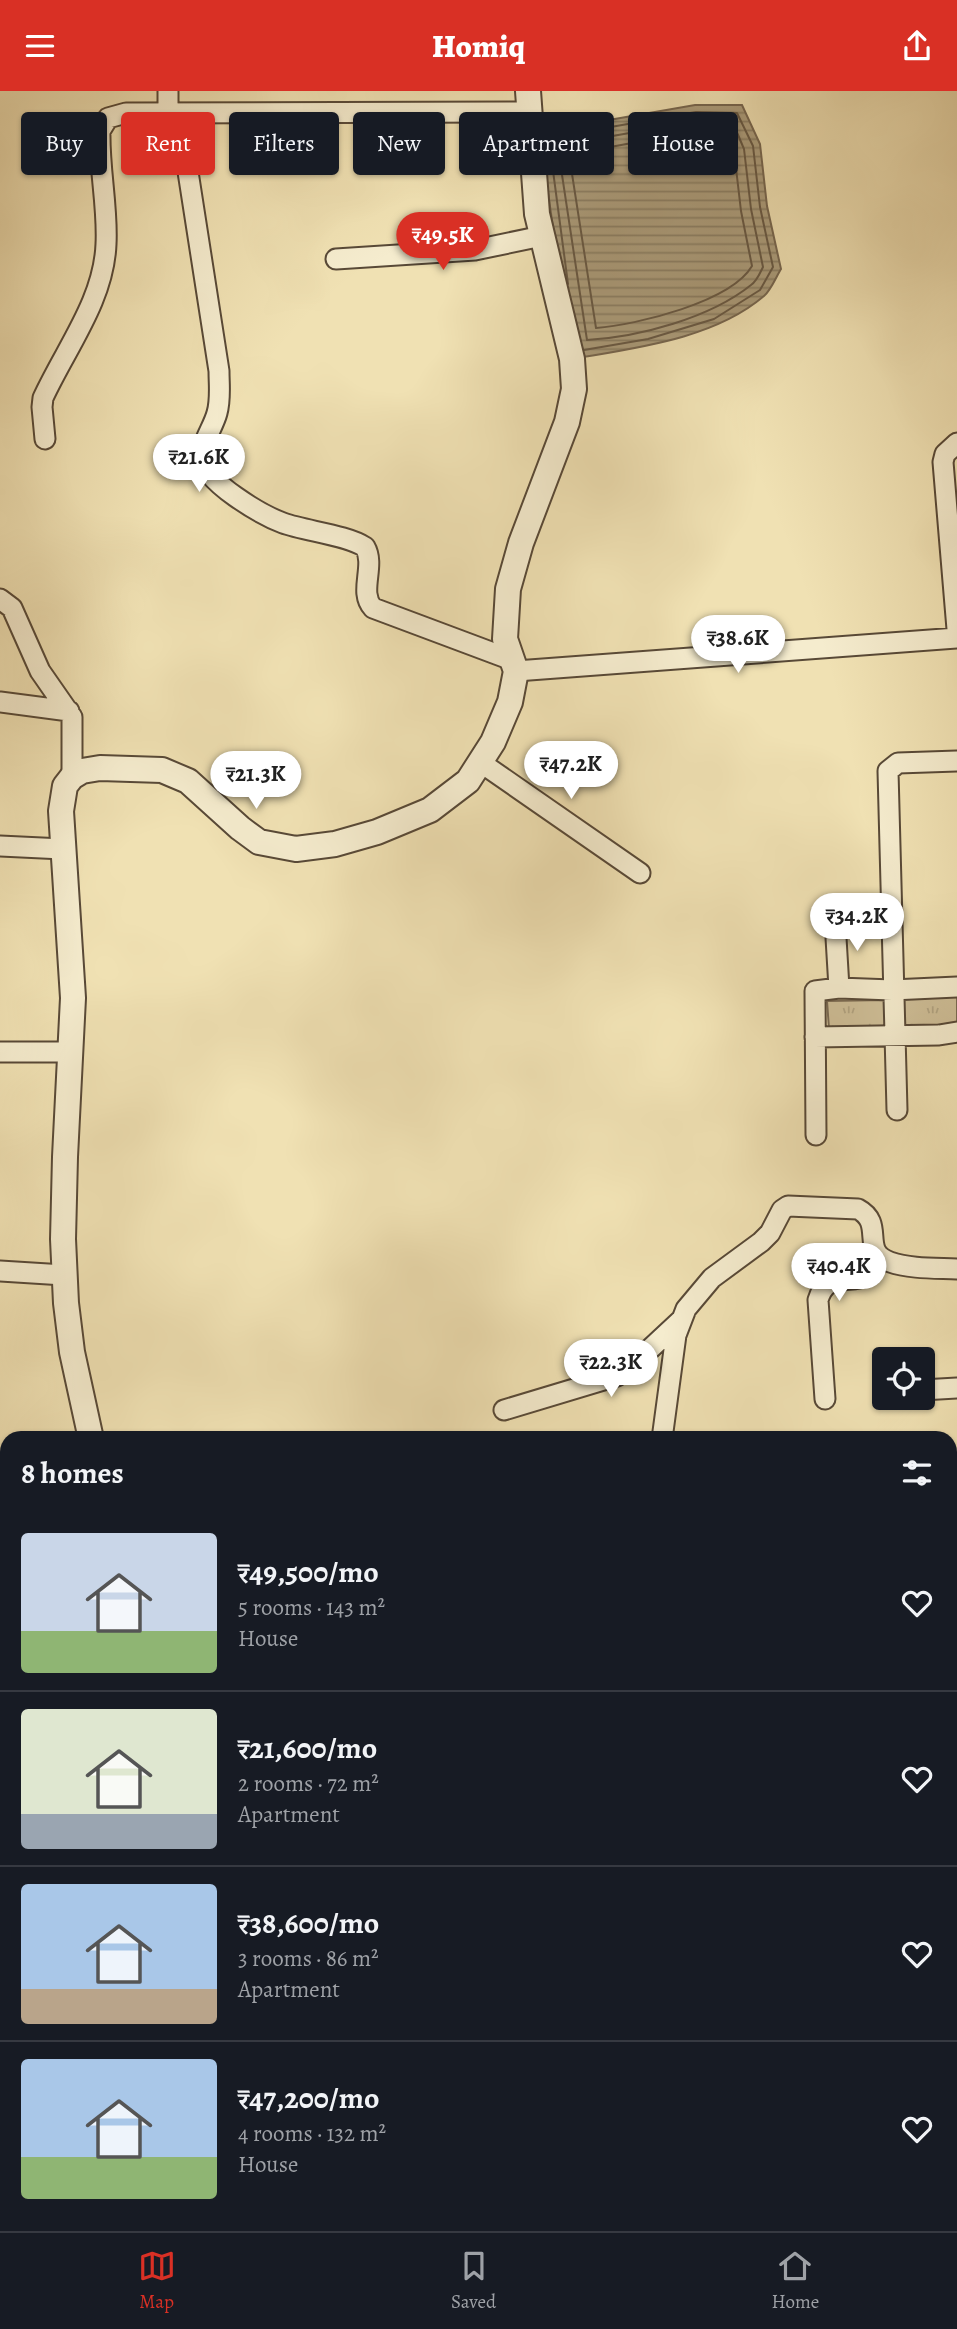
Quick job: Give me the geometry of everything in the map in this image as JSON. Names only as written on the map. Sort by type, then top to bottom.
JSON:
[{"type":"street","points":[[168,91],[173,112]]},
{"type":"street","points":[[72,777],[100,768],[162,770],[188,781],[240,828],[260,842],[296,849],[335,844],[377,832],[430,810],[468,781],[493,741],[510,702],[514,666],[505,639],[508,589],[521,543],[567,422],[574,389],[572,359],[537,214],[528,101],[356,111],[215,113]]},
{"type":"street","points":[[45,439],[42,407],[44,398],[86,314],[103,268],[106,245],[101,126],[108,118],[121,114]]},
{"type":"street","points":[[185,175],[219,371],[217,413],[202,451],[205,470],[222,486],[282,523],[365,547],[369,559],[367,595],[373,608],[514,666],[957,638]]},
{"type":"street","points":[[336,259],[475,250],[542,236]]},
{"type":"street","points":[[957,443],[945,454],[943,476],[957,629]]},
{"type":"street","points":[[0,599],[12,608],[40,671],[69,711],[73,723],[72,777],[63,794],[63,849],[73,998],[65,1157],[64,1275],[72,1352],[88,1431]]},
{"type":"street","points":[[0,702],[69,711]]},
{"type":"street","points":[[897,1110],[888,771],[898,763],[957,761]]},
{"type":"street","points":[[480,762],[640,873]]},
{"type":"street","points":[[0,846],[63,849]]},
{"type":"street","points":[[835,921],[839,988]]},
{"type":"street","points":[[816,1135],[815,991],[839,988],[892,990],[957,987]]},
{"type":"street","points":[[815,1037],[939,1035],[957,1032]]},
{"type":"street","points":[[0,1052],[70,1052]]},
{"type":"street","points":[[504,1411],[617,1376],[636,1362],[680,1320],[691,1301],[712,1278],[761,1242],[770,1233],[782,1210],[788,1206],[858,1209],[872,1220],[873,1267],[870,1274],[863,1278],[831,1282],[822,1288],[818,1300],[825,1399]]},
{"type":"street","points":[[873,1246],[877,1254],[890,1263],[957,1269]]},
{"type":"street","points":[[0,1271],[64,1275]]},
{"type":"street","points":[[663,1431],[680,1320]]},
{"type":"street","points":[[935,1389],[957,1388]]},
{"type":"green space","points":[[957,993],[957,1024],[902,1029],[903,995]]},
{"type":"green space","points":[[885,1000],[885,1026],[829,1029],[827,1001]]},
{"type":"water","points":[[695,105],[742,105],[760,144],[767,206],[781,269],[764,296],[744,311],[722,322],[698,332],[647,346],[572,359],[545,175],[614,175],[614,119],[628,117],[628,175],[738,175],[738,112],[655,112]]}]
